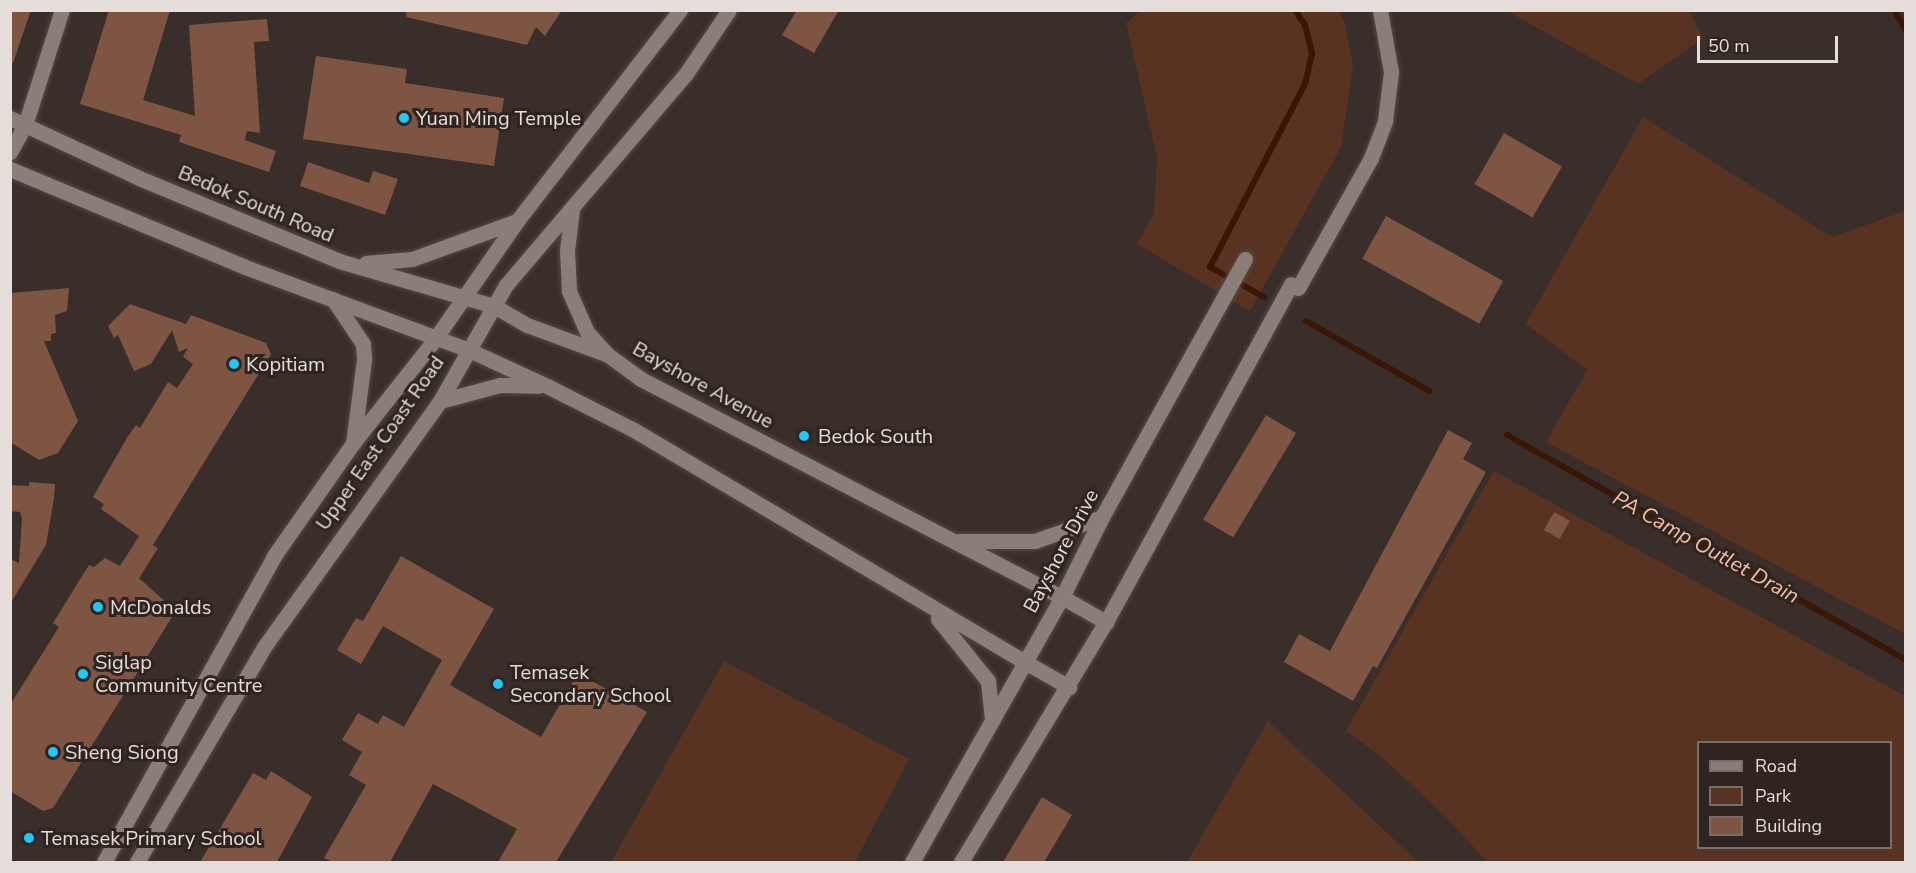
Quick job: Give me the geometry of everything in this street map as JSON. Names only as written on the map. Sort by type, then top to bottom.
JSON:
[{"type":"main road","points":[[10,152],[18,121],[62,10]]},
{"type":"main road","name":"Upper East Coast Road","points":[[104,862],[274,556],[353,443],[435,339],[517,221],[680,10]]},
{"type":"main road","name":"Upper East Coast Road","points":[[137,862],[264,646],[440,401],[494,306],[536,247],[572,210],[685,75],[729,10]]},
{"type":"main road","points":[[962,862],[1069,687],[1295,286],[1371,158],[1385,121],[1391,72],[1380,10]]},
{"type":"main road","name":"Bedok South Road","points":[[18,121],[139,178],[339,261],[494,306]]},
{"type":"main road","points":[[10,170],[245,267],[469,350],[549,387],[634,430],[1069,687]]},
{"type":"main road","points":[[572,210],[567,250],[569,291],[588,332],[608,356]]},
{"type":"main road","points":[[339,261],[395,263],[517,221]]},
{"type":"main road","name":"Bayshore Drive","points":[[912,862],[1062,597],[1102,517],[1245,259]]},
{"type":"main road","points":[[333,299],[363,344],[364,360],[353,443]]},
{"type":"main road","name":"Bayshore Avenue","points":[[494,306],[527,325],[608,356],[641,379],[953,540],[1106,622]]},
{"type":"main road","points":[[440,401],[500,385],[549,387]]},
{"type":"main road","name":"Bayshore Avenue","points":[[953,540],[1035,541],[1102,517]]},
{"type":"main road","points":[[911,594],[951,630],[988,681],[992,720]]},
{"type":"green space","points":[[1142,10],[1339,11],[1344,21],[1353,66],[1341,147],[1250,311],[1137,244],[1154,214],[1157,157],[1126,23]]},
{"type":"green space","points":[[1507,11],[1689,11],[1703,38],[1638,84]]},
{"type":"green space","points":[[1643,117],[1832,237],[1905,211],[1905,634],[1546,442],[1587,370],[1526,324]]},
{"type":"green space","points":[[1494,471],[1905,696],[1905,862],[1487,862],[1450,821],[1382,757],[1346,731]]},
{"type":"green space","points":[[724,661],[909,759],[855,862],[611,862]]},
{"type":"green space","points":[[1268,721],[1418,862],[1187,862]]},
{"type":"building","points":[[10,10],[31,10],[13,63],[10,62]]},
{"type":"building","points":[[109,10],[170,10],[143,100],[195,116],[189,25],[267,19],[269,41],[254,42],[260,133],[247,131],[245,140],[276,151],[269,172],[179,142],[181,135],[80,104]]},
{"type":"building","points":[[407,10],[562,10],[545,36],[536,27],[527,45],[406,17]]},
{"type":"building","points":[[797,10],[839,10],[814,53],[782,35]]},
{"type":"building","name":"Yuan Ming Temple","points":[[316,56],[407,69],[405,83],[504,98],[494,166],[303,139]]},
{"type":"building","points":[[1504,133],[1562,166],[1533,218],[1474,184]]},
{"type":"building","points":[[308,162],[369,183],[373,171],[398,179],[385,215],[300,186]]},
{"type":"building","points":[[1386,216],[1503,281],[1479,324],[1362,259]]},
{"type":"building","points":[[69,288],[67,311],[55,315],[56,333],[51,334],[51,341],[44,341],[78,421],[58,453],[39,460],[10,442],[10,293]]},
{"type":"building","points":[[130,304],[186,324],[191,315],[266,343],[271,354],[153,545],[158,548],[139,578],[170,606],[172,617],[53,808],[43,811],[10,791],[10,705],[59,627],[53,623],[89,565],[94,567],[105,558],[120,566],[139,536],[101,509],[104,504],[93,497],[128,436],[136,425],[140,428],[168,382],[177,388],[193,364],[183,357],[188,348],[179,352],[172,330],[151,364],[134,371],[118,335],[114,338],[108,326]]},
{"type":"building","points":[[1266,415],[1296,433],[1233,538],[1203,520]]},
{"type":"building","points":[[1448,430],[1472,443],[1463,459],[1486,472],[1377,668],[1373,666],[1353,701],[1284,662],[1299,634],[1330,651]]},
{"type":"building","points":[[29,482],[55,484],[54,498],[46,545],[10,604],[10,559],[19,563],[22,518],[20,512],[10,511],[10,485],[29,486]]},
{"type":"building","points":[[1554,512],[1570,521],[1560,539],[1544,530]]},
{"type":"building","points":[[401,556],[494,609],[450,685],[541,737],[578,673],[647,712],[556,862],[498,862],[517,829],[433,784],[390,862],[333,862],[324,858],[366,785],[349,775],[362,752],[342,740],[358,713],[378,724],[383,715],[404,727],[442,660],[383,626],[361,664],[337,650],[356,618],[363,621]]},
{"type":"building","points":[[271,771],[312,797],[277,862],[200,862],[253,773],[266,780]]},
{"type":"building","points":[[1042,797],[1072,815],[1044,862],[1003,862]]},
{"type":"waterway","points":[[1264,297],[1210,267],[1305,84],[1312,53],[1305,25],[1295,10]]},
{"type":"waterway","name":"PA Camp Outlet Drain","points":[[1894,10],[1906,31]]},
{"type":"waterway","points":[[1306,321],[1429,391]]},
{"type":"waterway","name":"PA Camp Outlet Drain","points":[[1507,435],[1906,660]]},
{"type":"place","name":"Yuan Ming Temple","points":[[404,118]]},
{"type":"place","name":"Kopitiam","points":[[234,364]]},
{"type":"place","name":"Bedok South","points":[[804,436]]},
{"type":"place","name":"McDonalds","points":[[98,607]]},
{"type":"place","name":"Siglap Community Centre","points":[[83,674]]},
{"type":"place","name":"Temasek Secondary School","points":[[498,684]]},
{"type":"place","name":"Sheng Siong","points":[[53,752]]},
{"type":"place","name":"Temasek Primary School","points":[[29,838]]}]
